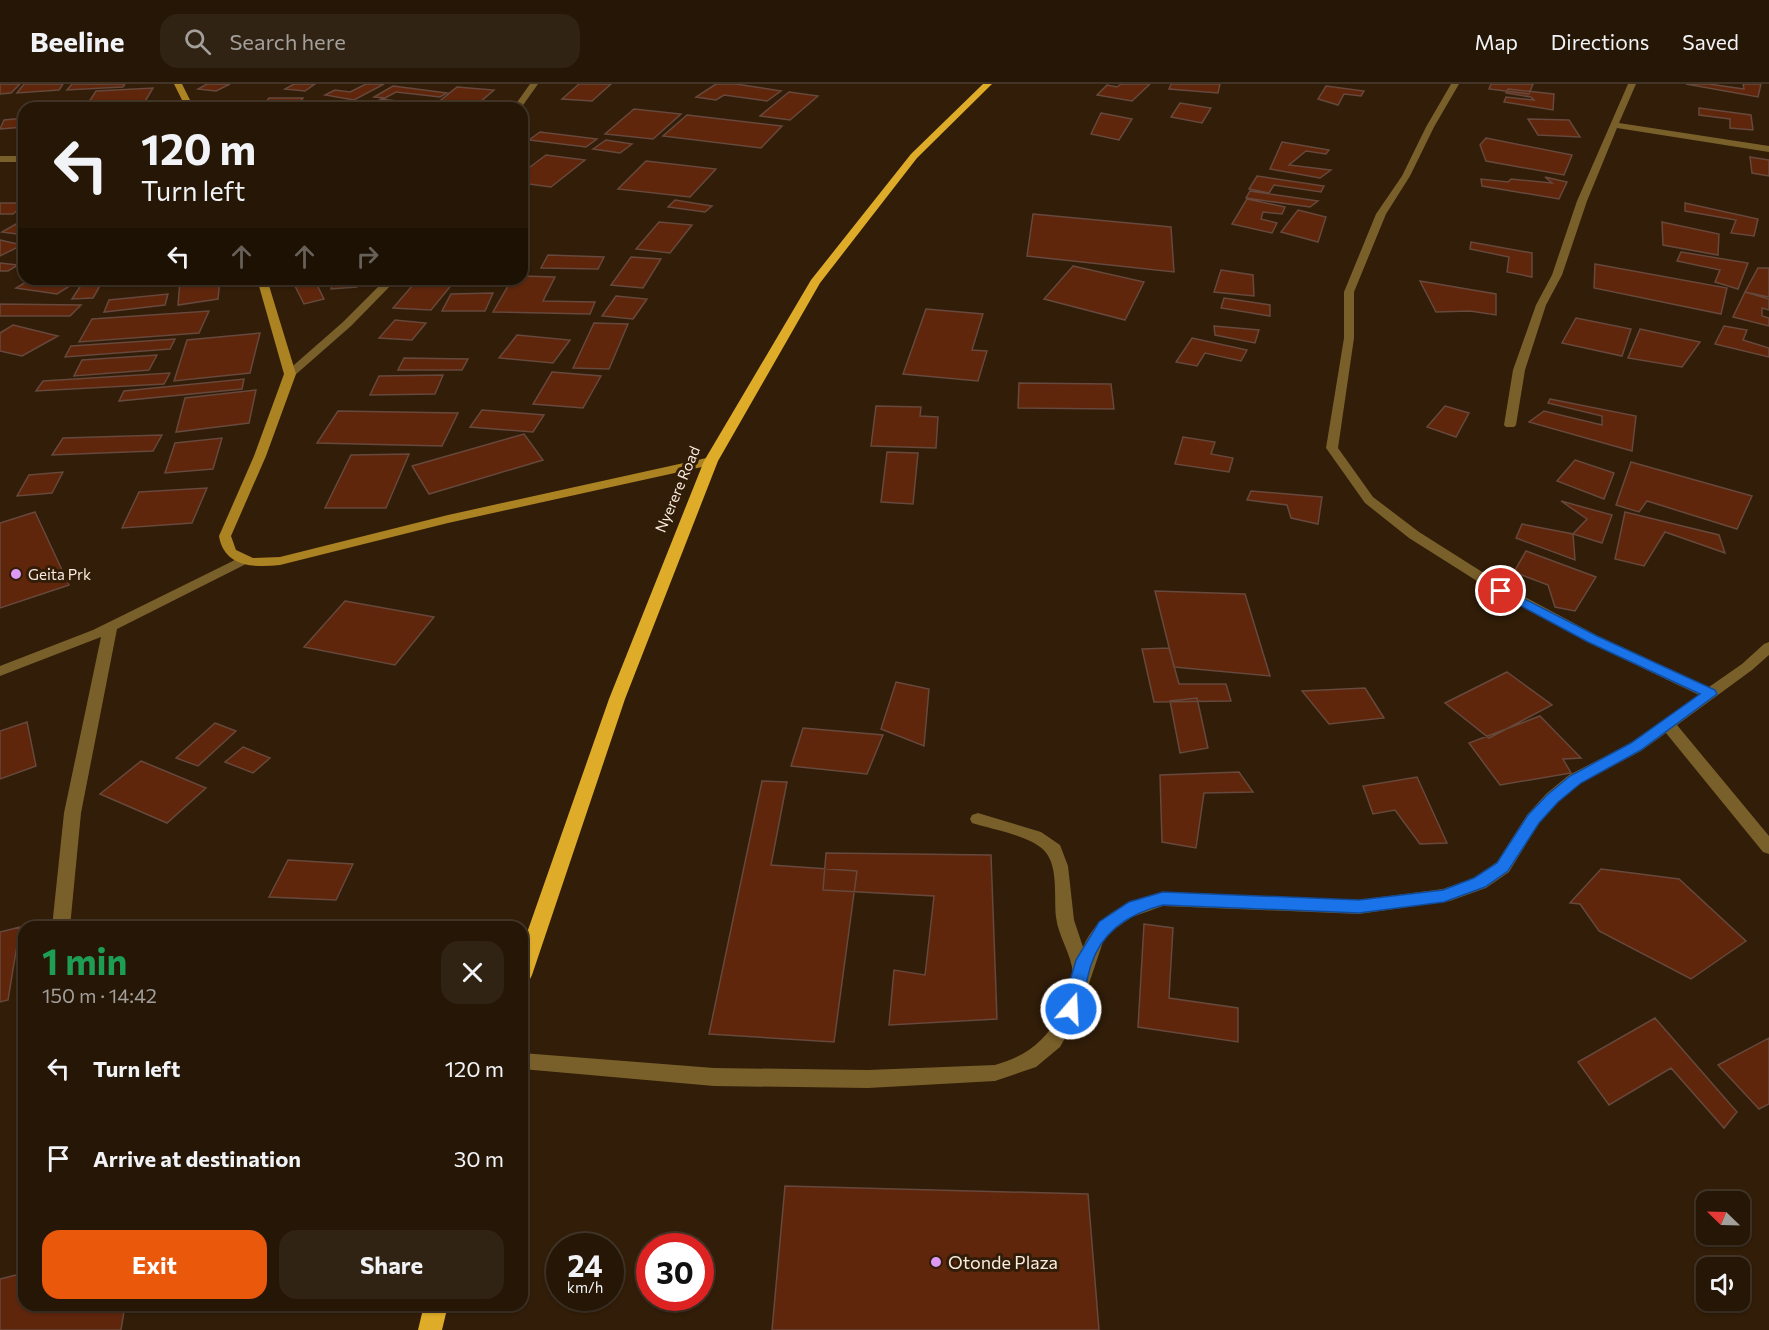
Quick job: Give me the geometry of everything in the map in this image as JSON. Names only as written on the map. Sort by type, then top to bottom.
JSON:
[{"type":"highway","name":"Nyerere Road","points":[[528,958],[617,699],[711,460],[815,282],[914,156],[988,84]]},
{"type":"highway","points":[[430,1330],[434,1311]]},
{"type":"main road","points":[[178,84],[187,102]]},
{"type":"main road","points":[[264,285],[290,374],[260,456],[225,536],[226,545],[231,554],[243,560],[257,564],[280,561],[448,519],[711,460]]},
{"type":"street","points":[[521,102],[534,84]]},
{"type":"street","points":[[1455,84],[1430,127],[1406,176],[1381,214],[1349,292],[1348,338],[1332,448],[1369,500],[1414,535],[1511,596],[1593,639],[1710,694]]},
{"type":"street","points":[[1510,425],[1519,370],[1541,305],[1557,275],[1572,226],[1632,84]]},
{"type":"street","points":[[1614,125],[1769,149]]},
{"type":"street","points":[[0,159],[18,159]]},
{"type":"street","points":[[290,374],[347,324],[386,285]]},
{"type":"street","points":[[0,671],[110,627],[243,560]]},
{"type":"street","points":[[61,921],[63,881],[76,789],[110,627]]},
{"type":"street","points":[[528,1062],[714,1077],[868,1079],[995,1073],[1014,1070],[1029,1064],[1048,1050],[1064,1027],[1082,974],[1084,960],[1104,927],[1135,906],[1163,898],[1359,907],[1444,896],[1480,883],[1503,867],[1533,819],[1552,798],[1575,779],[1636,747],[1747,667],[1769,646]]},
{"type":"street","points":[[1667,724],[1769,848]]},
{"type":"street","points":[[978,819],[1035,837],[1054,849],[1060,866],[1065,920],[1082,974]]},
{"type":"building","points":[[0,84],[20,84],[11,93],[0,94]]},
{"type":"building","points":[[24,84],[63,84],[59,90],[17,93]]},
{"type":"building","points":[[72,84],[125,84],[123,87],[67,90]]},
{"type":"building","points":[[207,84],[230,84],[216,91],[198,89]]},
{"type":"building","points":[[294,84],[315,84],[305,91],[285,89]]},
{"type":"building","points":[[366,84],[384,84],[354,100],[325,95],[335,90],[350,92]]},
{"type":"building","points":[[579,84],[611,84],[592,101],[562,99]]},
{"type":"building","points":[[716,84],[736,84],[781,91],[767,101],[724,95],[716,100],[696,97]]},
{"type":"building","points":[[1121,84],[1150,84],[1132,101],[1097,95],[1107,85],[1117,87]]},
{"type":"building","points":[[1171,84],[1220,84],[1218,93],[1169,89]]},
{"type":"building","points":[[1491,84],[1533,84],[1529,94],[1489,89]]},
{"type":"building","points":[[1686,84],[1709,84],[1744,89],[1743,84],[1761,84],[1758,97]]},
{"type":"building","points":[[393,86],[447,93],[440,97],[396,92],[385,98],[374,97]]},
{"type":"building","points":[[1326,86],[1364,91],[1361,96],[1344,94],[1338,105],[1318,99]]},
{"type":"building","points":[[457,87],[494,90],[480,102],[438,102]]},
{"type":"building","points":[[153,88],[145,102],[89,102],[96,91]]},
{"type":"building","points":[[1508,89],[1554,94],[1553,110],[1504,102],[1506,97],[1534,100],[1531,97],[1506,93]]},
{"type":"building","points":[[789,92],[818,96],[790,120],[760,116]]},
{"type":"building","points":[[269,98],[303,98],[300,102],[266,102]]},
{"type":"building","points":[[381,99],[405,102],[376,102]]},
{"type":"building","points":[[1180,103],[1211,108],[1202,123],[1171,117]]},
{"type":"building","points":[[1699,108],[1751,115],[1753,130],[1730,128],[1730,119],[1699,115]]},
{"type":"building","points":[[634,109],[681,114],[653,139],[605,134]]},
{"type":"building","points":[[1101,113],[1132,119],[1119,140],[1091,134]]},
{"type":"building","points":[[687,115],[782,126],[761,148],[663,136]]},
{"type":"building","points":[[18,119],[18,128],[0,129],[4,120]]},
{"type":"building","points":[[1528,119],[1569,120],[1580,137],[1538,135]]},
{"type":"building","points":[[540,132],[597,139],[586,147],[529,140]]},
{"type":"building","points":[[1486,138],[1572,155],[1564,175],[1486,161],[1480,145]]},
{"type":"building","points":[[606,140],[632,144],[620,153],[593,149]]},
{"type":"building","points":[[1282,142],[1329,150],[1326,154],[1306,151],[1289,165],[1331,170],[1320,178],[1270,169]]},
{"type":"building","points":[[546,155],[585,160],[551,187],[528,184],[528,168]]},
{"type":"building","points":[[1750,157],[1769,160],[1769,176],[1752,173]]},
{"type":"building","points":[[646,161],[716,169],[690,197],[618,189]]},
{"type":"building","points":[[1257,176],[1324,186],[1321,192],[1274,185],[1269,193],[1249,189]]},
{"type":"building","points":[[1545,177],[1567,182],[1559,199],[1482,186],[1481,179],[1552,183]]},
{"type":"building","points":[[1250,191],[1318,201],[1310,207],[1246,198]]},
{"type":"building","points":[[1247,199],[1285,207],[1282,214],[1263,212],[1261,219],[1277,223],[1272,233],[1232,224]]},
{"type":"building","points":[[675,200],[712,206],[705,212],[668,207]]},
{"type":"building","points":[[0,203],[18,203],[18,209],[13,214],[0,214]]},
{"type":"building","points":[[1685,203],[1758,219],[1754,236],[1731,233],[1736,220],[1685,211]]},
{"type":"building","points":[[1298,210],[1326,217],[1318,242],[1281,232]]},
{"type":"building","points":[[1033,214],[1171,227],[1174,272],[1027,256]]},
{"type":"building","points":[[659,222],[692,225],[670,253],[636,249]]},
{"type":"building","points":[[1662,222],[1719,234],[1718,255],[1663,245]]},
{"type":"building","points":[[18,223],[18,234],[2,232]]},
{"type":"building","points":[[0,240],[18,244],[18,247],[0,256]]},
{"type":"building","points":[[1471,242],[1532,253],[1532,277],[1507,272],[1509,257],[1470,249]]},
{"type":"building","points":[[1681,252],[1748,263],[1738,289],[1715,282],[1720,270],[1677,261]]},
{"type":"building","points":[[548,255],[604,257],[598,269],[541,268]]},
{"type":"building","points":[[631,257],[661,259],[643,288],[611,285]]},
{"type":"building","points":[[0,263],[18,265],[8,271],[0,271]]},
{"type":"building","points":[[1595,264],[1727,288],[1721,314],[1594,288]]},
{"type":"building","points":[[1073,266],[1144,282],[1125,320],[1044,299]]},
{"type":"building","points":[[1758,268],[1769,268],[1769,297],[1745,292]]},
{"type":"building","points":[[1221,270],[1253,275],[1254,296],[1214,292]]},
{"type":"building","points":[[528,276],[555,277],[543,301],[595,302],[590,314],[493,312],[509,285],[528,285]]},
{"type":"building","points":[[1420,281],[1496,294],[1496,315],[1470,311],[1436,312]]},
{"type":"building","points":[[21,285],[72,285],[57,294],[16,288]]},
{"type":"building","points":[[81,285],[101,285],[93,298],[72,299]]},
{"type":"building","points":[[180,285],[219,285],[218,299],[178,305]]},
{"type":"building","points":[[294,285],[317,285],[324,299],[304,304]]},
{"type":"building","points":[[332,285],[358,285],[357,287],[331,289]]},
{"type":"building","points":[[413,285],[452,285],[431,310],[393,308]]},
{"type":"building","points":[[1745,292],[1769,299],[1769,310],[1762,308],[1762,316],[1769,318],[1769,326],[1733,317]]},
{"type":"building","points":[[493,293],[485,311],[442,311],[451,294]]},
{"type":"building","points":[[168,294],[165,305],[104,312],[109,300]]},
{"type":"building","points":[[616,296],[647,299],[633,319],[602,316]]},
{"type":"building","points":[[1224,298],[1270,305],[1270,316],[1221,308]]},
{"type":"building","points":[[0,304],[81,305],[70,316],[0,316]]},
{"type":"building","points":[[926,309],[983,314],[972,350],[987,351],[978,381],[903,374]]},
{"type":"building","points":[[209,311],[199,333],[79,342],[92,319]]},
{"type":"building","points":[[1576,318],[1631,329],[1622,356],[1562,343]]},
{"type":"building","points":[[395,320],[426,323],[412,340],[379,338]]},
{"type":"building","points":[[594,323],[628,324],[609,369],[573,368]]},
{"type":"building","points":[[13,325],[58,336],[22,356],[0,351],[0,333]]},
{"type":"building","points":[[1214,326],[1259,330],[1255,343],[1215,335]]},
{"type":"building","points":[[1724,326],[1747,330],[1743,340],[1769,348],[1769,357],[1715,344]]},
{"type":"building","points":[[1640,329],[1700,342],[1682,367],[1628,358]]},
{"type":"building","points":[[260,333],[250,373],[174,381],[187,340]]},
{"type":"building","points":[[517,335],[570,340],[553,363],[499,358]]},
{"type":"building","points":[[1192,338],[1247,350],[1241,361],[1205,353],[1197,366],[1176,362]]},
{"type":"building","points":[[175,339],[170,349],[65,357],[71,346]]},
{"type":"building","points":[[157,355],[149,370],[74,376],[82,360]]},
{"type":"building","points":[[404,358],[468,359],[462,370],[398,370]]},
{"type":"building","points":[[552,372],[601,376],[583,408],[533,404]]},
{"type":"building","points":[[170,373],[164,384],[36,391],[43,381]]},
{"type":"building","points":[[443,375],[435,394],[370,395],[379,376]]},
{"type":"building","points":[[244,379],[242,389],[119,401],[124,391]]},
{"type":"building","points":[[1019,383],[1111,384],[1114,409],[1018,408]]},
{"type":"building","points":[[256,390],[249,423],[176,432],[185,398]]},
{"type":"building","points":[[1550,399],[1636,416],[1632,451],[1529,422],[1544,411],[1602,425],[1602,416],[1548,403]]},
{"type":"building","points":[[876,406],[921,407],[920,416],[938,417],[936,448],[871,446]]},
{"type":"building","points":[[1445,406],[1469,413],[1456,437],[1427,427]]},
{"type":"building","points":[[482,410],[544,415],[533,432],[470,427]]},
{"type":"building","points":[[338,411],[458,413],[442,446],[317,443]]},
{"type":"building","points":[[524,434],[543,460],[429,494],[412,466]]},
{"type":"building","points":[[162,435],[153,451],[52,455],[63,438]]},
{"type":"building","points":[[1183,437],[1215,442],[1211,454],[1233,458],[1229,472],[1175,464]]},
{"type":"building","points":[[222,438],[213,469],[165,473],[175,443]]},
{"type":"building","points":[[887,452],[918,453],[913,504],[881,502]]},
{"type":"building","points":[[409,454],[386,508],[325,508],[351,455]]},
{"type":"building","points":[[1575,460],[1614,473],[1604,499],[1557,481]]},
{"type":"building","points":[[1631,462],[1752,496],[1737,529],[1647,501],[1639,512],[1616,505]]},
{"type":"building","points":[[63,472],[52,493],[17,496],[29,475]]},
{"type":"building","points":[[207,488],[192,523],[122,528],[139,492]]},
{"type":"building","points":[[1251,491],[1322,497],[1318,524],[1291,518],[1287,505],[1247,500]]},
{"type":"building","points":[[1561,501],[1612,515],[1602,543],[1573,534],[1587,519]]},
{"type":"building","points":[[35,512],[69,585],[0,608],[0,523]]},
{"type":"building","points":[[1625,512],[1719,535],[1725,553],[1665,532],[1644,566],[1615,559]]},
{"type":"building","points":[[1522,524],[1573,534],[1575,560],[1516,538]]},
{"type":"building","points":[[1526,551],[1596,577],[1575,611],[1555,607],[1548,585],[1514,572]]},
{"type":"building","points":[[1155,591],[1245,594],[1270,676],[1174,667]]},
{"type":"building","points":[[345,601],[434,617],[395,665],[304,647]]},
{"type":"building","points":[[1169,648],[1179,684],[1226,684],[1231,701],[1154,702],[1142,649]]},
{"type":"building","points":[[1507,672],[1552,705],[1489,738],[1445,703]]},
{"type":"building","points":[[896,682],[929,689],[924,746],[881,729]]},
{"type":"building","points":[[1365,688],[1384,718],[1329,724],[1302,691]]},
{"type":"building","points":[[1197,698],[1208,748],[1180,753],[1170,701]]},
{"type":"building","points":[[1540,716],[1581,758],[1563,759],[1571,773],[1500,785],[1469,743]]},
{"type":"building","points":[[27,722],[36,766],[0,779],[0,731]]},
{"type":"building","points":[[215,723],[236,731],[198,766],[176,758]]},
{"type":"building","points":[[803,728],[883,735],[867,774],[791,766]]},
{"type":"building","points":[[243,747],[270,758],[253,773],[225,762]]},
{"type":"building","points":[[141,761],[206,788],[167,823],[100,794]]},
{"type":"building","points":[[1239,772],[1253,792],[1204,793],[1196,848],[1162,842],[1160,775]]},
{"type":"building","points":[[1417,777],[1447,843],[1420,844],[1395,810],[1373,814],[1363,786]]},
{"type":"building","points":[[762,781],[787,782],[771,865],[857,871],[834,1042],[709,1034]]},
{"type":"building","points":[[826,853],[991,855],[997,1019],[889,1025],[894,970],[925,975],[934,896],[823,890]]},
{"type":"building","points":[[288,860],[353,864],[336,900],[269,897]]},
{"type":"building","points":[[1601,869],[1679,879],[1746,941],[1691,979],[1599,931],[1580,904],[1570,903]]},
{"type":"building","points":[[1144,924],[1173,928],[1169,998],[1238,1008],[1238,1042],[1138,1027]]},
{"type":"building","points":[[18,928],[8,1000],[0,1002],[0,932]]},
{"type":"building","points":[[1655,1018],[1737,1112],[1724,1128],[1671,1068],[1609,1105],[1578,1062]]},
{"type":"building","points":[[1769,1038],[1769,1104],[1759,1109],[1718,1065]]},
{"type":"building","name":"Otonde Plaza","points":[[785,1186],[1088,1194],[1099,1330],[772,1330]]},
{"type":"building","points":[[18,1274],[18,1311],[124,1311],[121,1330],[0,1330],[0,1279]]},
{"type":"place","name":"Geita Prk","points":[[16,574]]},
{"type":"place","name":"Otonde Plaza","points":[[936,1262]]},
{"type":"route","points":[[1071,1009],[1084,960],[1104,927],[1135,906],[1163,898],[1359,907],[1444,896],[1480,883],[1503,867],[1533,819],[1552,798],[1575,779],[1636,747],[1710,694],[1593,639],[1501,591]]}]
